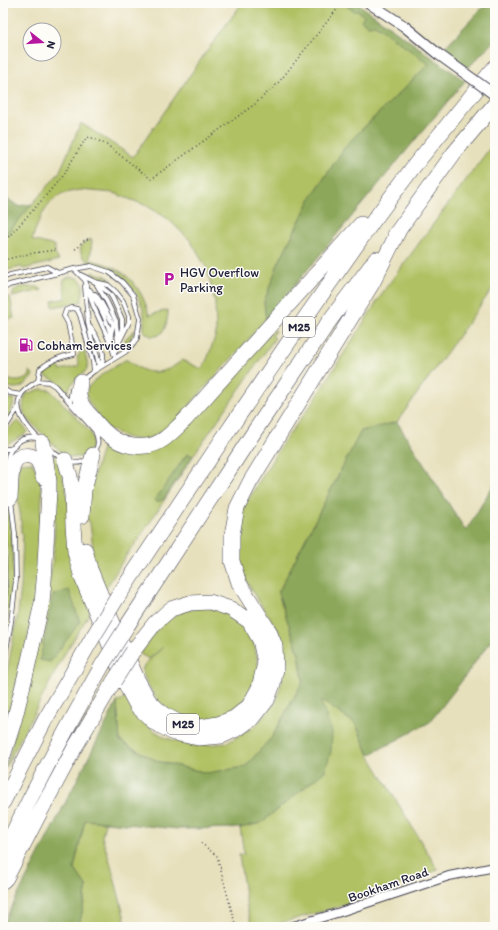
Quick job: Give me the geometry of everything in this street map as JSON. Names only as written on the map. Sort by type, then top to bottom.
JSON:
[{"type":"highway","name":"M25","points":[[80,382],[79,393],[82,406],[99,427],[109,436],[124,444],[135,446],[152,445],[162,440],[185,420],[414,166],[495,67]]},
{"type":"highway","name":"M25","points":[[3,854],[17,823],[63,735],[103,664],[254,432],[330,320],[400,228],[454,153],[495,104]]},
{"type":"highway","name":"M25","points":[[3,802],[45,720],[117,598],[303,321],[414,166]]},
{"type":"highway","name":"M25","points":[[65,460],[71,482],[75,552],[82,578],[128,689],[137,706],[155,723],[174,733],[198,738],[222,736],[240,728],[254,717],[267,700],[273,684],[276,669],[274,646],[269,631],[239,583],[232,561],[232,535],[237,508],[254,476],[373,282],[400,228]]},
{"type":"highway","points":[[3,756],[14,721],[42,603],[45,574],[49,481],[45,452],[40,441]]},
{"type":"highway","name":"M25","points":[[3,881],[6,878],[75,747],[114,681],[133,651],[154,623],[171,609],[190,603],[210,602],[231,609],[249,621],[260,640],[265,663],[259,688],[249,706],[234,718],[218,724],[200,727],[180,723],[163,714],[149,701],[137,680],[99,591],[90,569],[84,546],[82,523],[84,490],[93,455]]},
{"type":"highway","points":[[10,498],[12,470],[14,464],[17,459],[22,456],[32,457],[37,460],[40,467],[48,505]]},
{"type":"street","points":[[369,3],[404,26],[438,54],[495,95]]},
{"type":"street","name":"Bookham Road","points":[[290,927],[449,876],[495,866]]},
{"type":"lane","points":[[3,289],[10,285],[91,266],[109,272],[122,282],[132,295],[140,319],[137,338],[125,352],[111,362],[100,367],[75,385],[72,389],[70,402]]},
{"type":"lane","points":[[3,278],[10,275],[47,267],[58,273]]},
{"type":"lane","points":[[74,269],[85,281],[100,307],[111,337],[112,347]]},
{"type":"lane","points":[[79,274],[95,282],[108,286],[116,292],[123,301],[129,316],[129,322],[118,342]]},
{"type":"lane","points":[[85,281],[88,323],[98,365],[94,371]]},
{"type":"lane","points":[[85,281],[93,305],[114,354]]},
{"type":"lane","points":[[95,282],[110,294],[122,319],[122,328],[111,362]]},
{"type":"lane","points":[[95,282],[116,321],[118,342]]},
{"type":"lane","points":[[38,382],[40,369],[59,358],[74,354],[68,323],[64,316],[66,310],[72,308],[77,309],[80,314],[94,371]]},
{"type":"lane","points":[[88,323],[96,335],[103,353],[103,360],[100,367]]},
{"type":"lane","points":[[3,431],[18,408],[21,395],[30,386],[38,382],[49,382],[55,386],[95,431],[99,441],[97,448],[93,455],[80,462],[65,460],[40,441],[30,430],[23,420],[18,408]]},
{"type":"lane","points":[[3,390],[21,395]]},
{"type":"lane","points":[[3,463],[12,449],[21,440],[26,438],[40,441]]},
{"type":"lane","points":[[3,449],[12,449]]},
{"type":"lane","points":[[3,668],[16,580],[15,534],[7,462],[9,454]]},
{"type":"lane","points":[[3,545],[5,594],[3,605]]},
{"type":"path","points":[[3,244],[63,175],[86,140],[90,137],[107,146],[151,179],[255,104],[279,82],[342,3]]},
{"type":"path","points":[[75,249],[78,248],[85,240],[91,238]]},
{"type":"path","points":[[3,260],[33,253],[56,250]]},
{"type":"path","points":[[3,364],[6,360]]},
{"type":"path","points":[[201,843],[217,856],[236,927]]},
{"type":"green space","points":[[242,3],[356,3],[434,59],[347,144],[311,198],[278,264],[264,302],[266,320],[168,427],[155,436],[148,438],[134,439],[126,437],[109,429],[99,419],[88,401],[87,390],[89,386],[98,378],[125,360],[141,369],[152,372],[163,371],[173,367],[182,360],[202,369],[216,334],[215,302],[207,269],[190,240],[168,219],[147,206],[114,193],[79,190],[61,194],[50,203],[42,215],[32,240],[55,246],[55,254],[59,260],[24,269],[21,267],[3,271],[3,238],[59,173],[81,123],[133,157]]},
{"type":"green space","points":[[357,3],[465,81],[266,320],[264,302],[278,264],[311,198],[347,144],[429,64],[375,25],[368,26],[361,20],[364,16],[357,10],[355,12],[347,6],[349,4]]},
{"type":"green space","points":[[487,3],[495,3],[495,40],[468,68],[442,50]]},
{"type":"green space","points":[[495,141],[495,285],[397,422],[361,431],[278,593],[299,654],[303,681],[272,737],[245,767],[207,773],[157,761],[120,741],[117,702],[127,697],[150,728],[166,738],[195,746],[227,743],[255,726],[276,702],[285,669],[278,630],[255,596],[240,569],[237,538],[241,511],[282,444],[311,405],[385,289]]},
{"type":"green space","points":[[3,196],[18,206],[33,204],[3,238]]},
{"type":"green space","points":[[92,240],[90,260],[112,267],[128,278],[141,294],[149,315],[168,310],[166,326],[159,335],[148,335],[145,332],[143,310],[140,302],[137,295],[122,276],[109,268],[88,263],[85,259],[80,250],[84,242]]},
{"type":"green space","points":[[92,272],[106,276],[112,281],[97,277],[91,274]]},
{"type":"green space","points":[[69,277],[79,279],[83,285],[81,302],[53,307],[52,301],[66,298],[63,282]]},
{"type":"green space","points":[[20,287],[38,287],[42,290],[12,297],[14,291]]},
{"type":"green space","points":[[10,296],[14,318],[3,320],[3,300]]},
{"type":"green space","points":[[135,330],[129,340],[124,346],[126,339]]},
{"type":"green space","points":[[274,330],[276,331],[272,336],[275,338],[193,456],[139,539],[127,554],[105,590],[89,553],[93,548],[90,523],[86,517],[87,499],[104,441],[139,453]]},
{"type":"green space","points":[[83,347],[88,365],[86,371],[74,381],[67,393],[58,382],[44,375],[44,373],[58,365],[60,370],[78,366],[79,363],[77,358]]},
{"type":"green space","points":[[29,371],[33,374],[31,379],[19,388],[3,385],[3,377],[13,381],[20,381],[30,376]]},
{"type":"green space","points":[[41,389],[50,390],[91,433],[92,445],[86,456],[72,457],[64,454],[25,415],[23,407],[26,394]]},
{"type":"green space","points":[[3,396],[8,399],[15,399],[9,418],[3,426]]},
{"type":"green space","points":[[18,421],[28,431],[3,446],[7,431]]},
{"type":"green space","points":[[397,422],[466,531],[495,482],[495,635],[430,722],[369,755],[356,724],[320,700],[332,732],[331,751],[325,771],[261,823],[240,828],[178,829],[85,820],[74,868],[87,887],[79,927],[3,927],[3,924],[117,702],[120,741],[157,761],[207,773],[245,767],[272,737],[303,681],[299,654],[278,593],[361,431]]},
{"type":"green space","points":[[50,454],[61,463],[90,613],[64,655],[6,767],[5,766],[9,757],[51,573],[55,518]]},
{"type":"green space","points":[[189,454],[193,456],[164,499],[157,502],[155,500],[186,455]]},
{"type":"green space","points":[[32,462],[41,481],[42,495],[37,589],[25,653],[3,733],[3,693],[18,613],[21,587],[23,534],[21,533],[21,521],[16,485],[19,463]]},
{"type":"green space","points":[[3,472],[13,555],[13,583],[3,648],[3,616],[5,607],[8,556],[3,524]]},
{"type":"green space","points":[[69,590],[80,622],[50,662],[40,660],[53,595]]},
{"type":"green space","points":[[201,607],[216,608],[243,624],[253,637],[259,668],[247,700],[235,712],[202,722],[170,712],[159,702],[148,686],[142,671],[144,665],[163,647],[149,659],[140,654],[159,626],[180,612]]},
{"type":"green space","points":[[319,699],[356,724],[369,755],[438,870],[338,907],[266,927],[252,927],[247,908],[239,855],[244,854],[240,828],[261,823]]},
{"type":"green space","points":[[85,820],[105,822],[102,837],[127,927],[79,927],[87,887],[74,868]]},
{"type":"place","name":"HGV Overflow Parking","points":[[169,279]]},
{"type":"place","name":"Cobham Services","points":[[26,345]]}]
